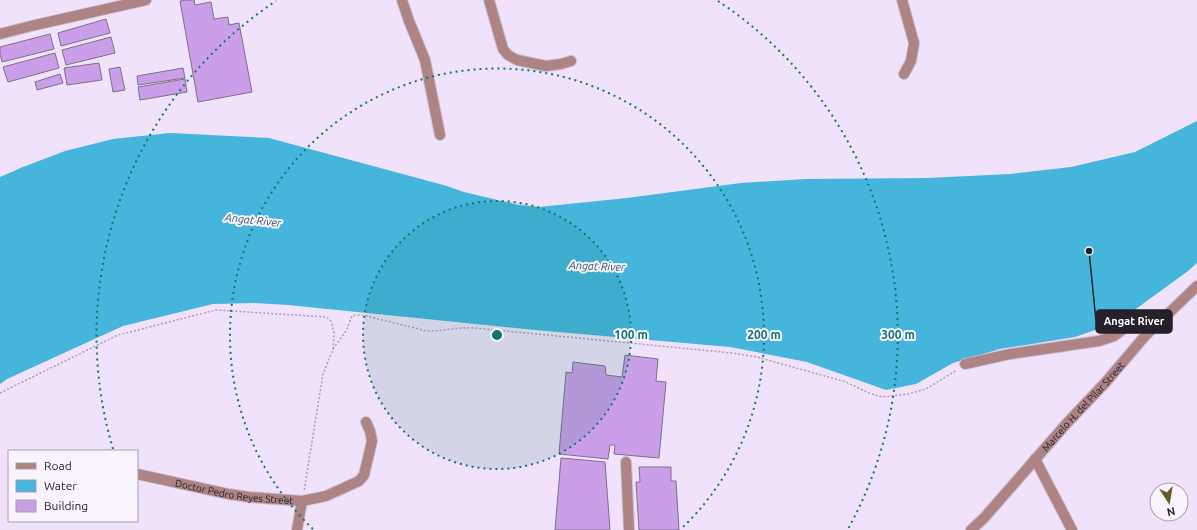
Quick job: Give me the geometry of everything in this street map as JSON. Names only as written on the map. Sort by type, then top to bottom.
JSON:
[{"type":"street","points":[[0,34],[146,0]]},
{"type":"street","points":[[402,0],[425,60],[440,134]]},
{"type":"street","points":[[489,0],[503,49],[508,55],[517,60],[546,66],[572,61]]},
{"type":"street","points":[[902,0],[914,43],[911,61],[904,74]]},
{"type":"street","name":"Marcelo H. del Pilar Street","points":[[971,530],[984,518],[1145,336],[1197,286]]},
{"type":"street","points":[[965,364],[1010,354],[1099,341],[1114,336],[1138,318],[1147,317],[1160,321]]},
{"type":"street","points":[[302,501],[326,496],[359,482],[364,475],[372,441],[366,422]]},
{"type":"street","points":[[1035,459],[1072,530]]},
{"type":"street","points":[[626,462],[629,530]]},
{"type":"street","name":"Doctor Pedro Reyes Street","points":[[138,474],[228,494],[302,501],[297,530]]},
{"type":"path","points":[[0,393],[118,335],[216,310],[326,317],[331,321],[334,333],[333,349]]},
{"type":"path","points":[[302,501],[323,374],[333,349],[346,331],[352,316],[362,315],[427,331],[460,327],[474,328],[732,353],[757,357],[846,382],[869,393],[882,397],[908,394],[926,389],[965,364]]},
{"type":"water","points":[[1197,121],[1197,263],[1118,322],[1075,337],[1000,349],[953,363],[916,384],[886,390],[807,362],[730,347],[255,303],[213,304],[123,326],[7,379],[0,384],[0,177],[65,151],[113,139],[170,133],[269,138],[447,186],[464,192],[518,205],[539,207],[627,198],[741,183],[806,179],[927,178],[1010,174],[1071,167],[1135,152]]},
{"type":"building","points":[[194,0],[195,5],[211,2],[214,19],[228,17],[229,25],[239,23],[252,92],[198,102],[180,1]]},
{"type":"building","points":[[106,19],[110,33],[61,46],[58,33]]},
{"type":"building","points":[[50,34],[54,49],[2,62],[0,47]]},
{"type":"building","points":[[111,37],[115,53],[66,65],[62,50]]},
{"type":"building","points":[[55,53],[59,68],[8,82],[3,67]]},
{"type":"building","points":[[99,63],[102,80],[67,85],[64,68]]},
{"type":"building","points":[[120,67],[125,90],[113,92],[109,69]]},
{"type":"building","points":[[183,68],[185,78],[138,85],[137,76]]},
{"type":"building","points":[[60,74],[63,83],[37,90],[35,82]]},
{"type":"building","points":[[185,79],[187,92],[140,100],[138,87]]},
{"type":"building","points":[[625,355],[658,359],[656,381],[666,382],[659,458],[614,454],[615,445],[610,445],[608,459],[559,454],[566,372],[572,373],[573,362],[605,366],[606,375],[622,377]]},
{"type":"building","points":[[561,458],[605,462],[610,530],[555,530]]},
{"type":"building","points":[[639,467],[671,467],[671,481],[676,481],[679,530],[639,530],[636,482],[640,482]]},
{"type":"place","name":"Angat River","points":[[1089,251]]}]
